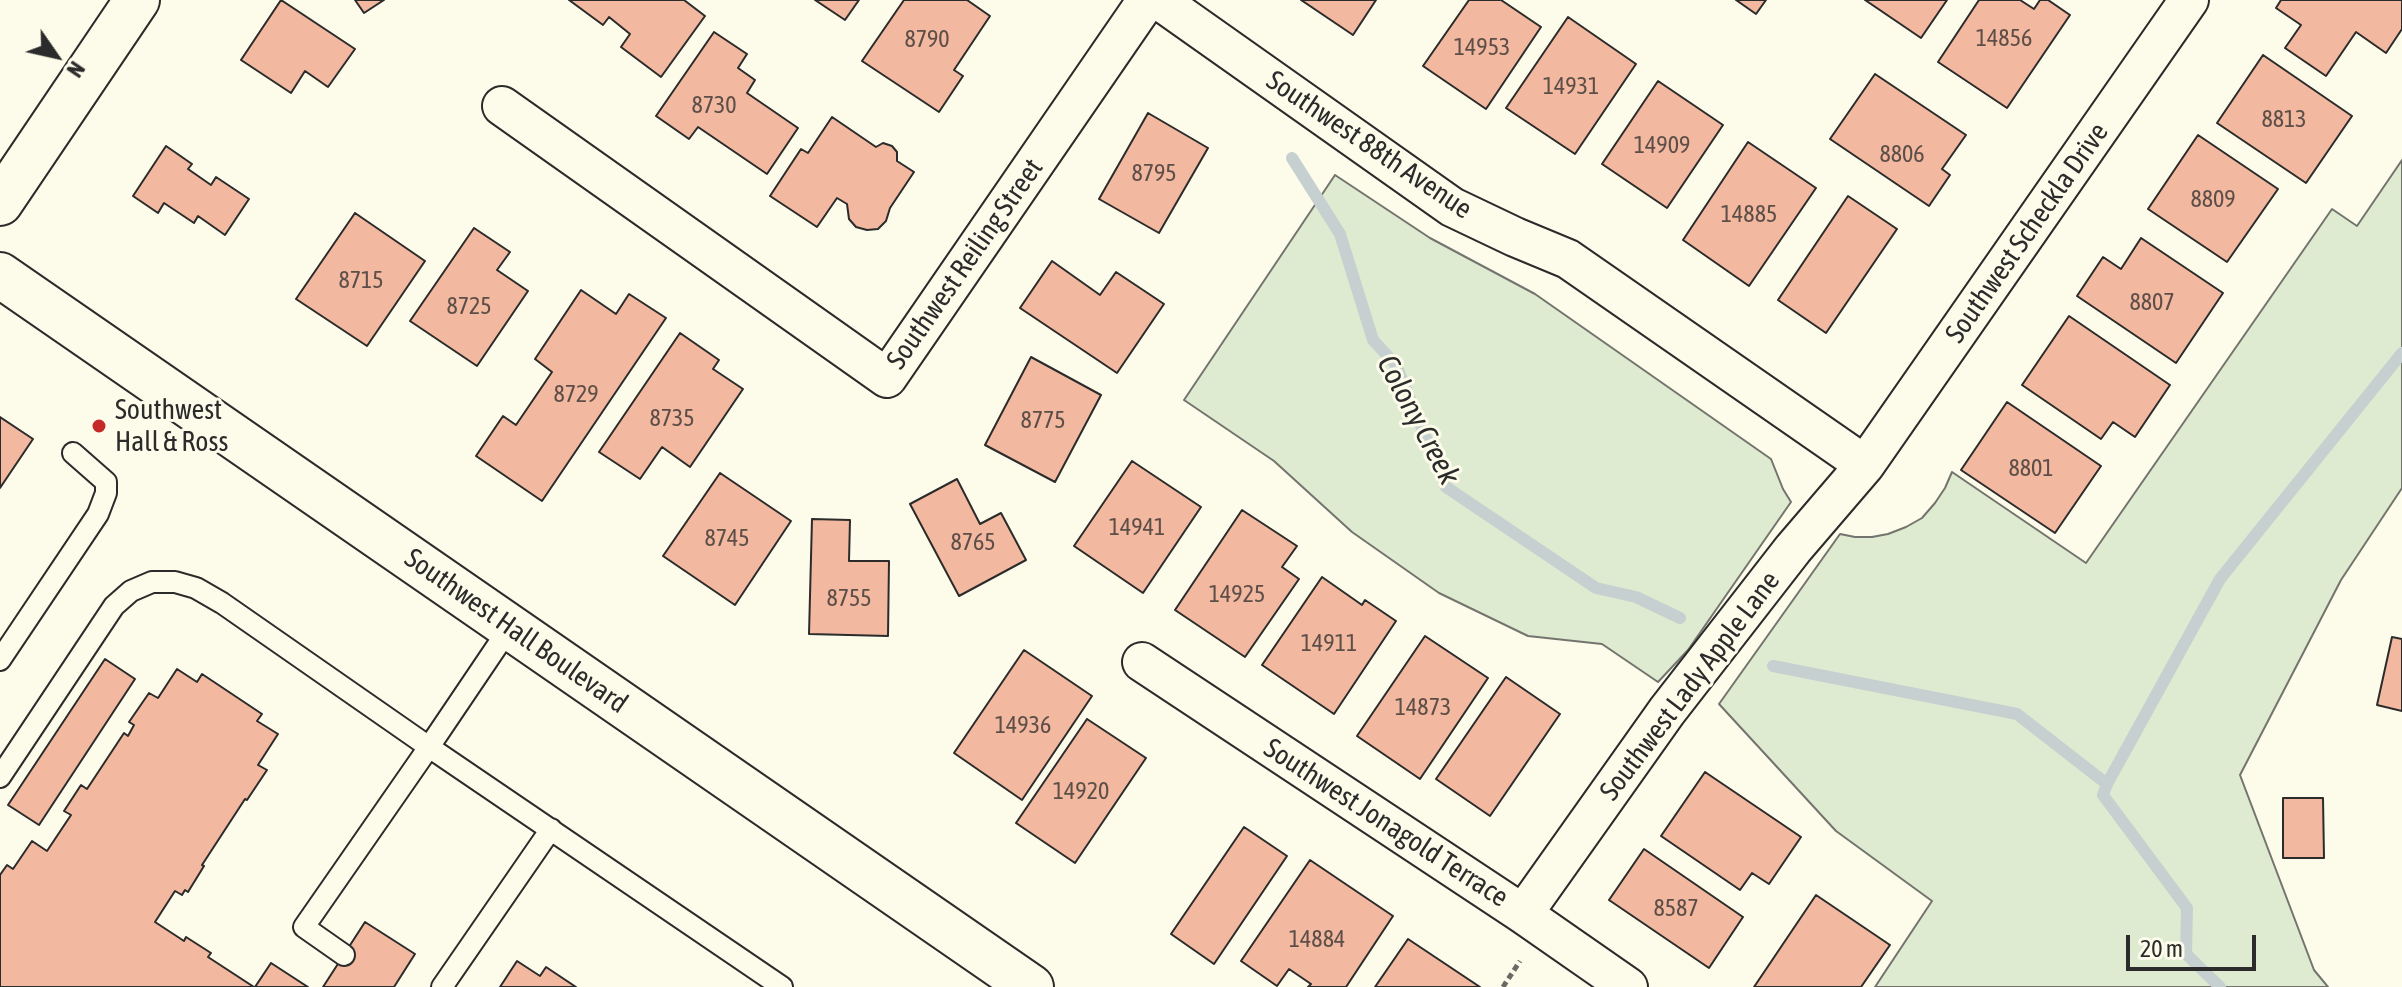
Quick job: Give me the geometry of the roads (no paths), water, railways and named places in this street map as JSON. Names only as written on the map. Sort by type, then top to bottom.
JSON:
[{"type":"main road","points":[[0,203],[137,0]]},
{"type":"main road","name":"Southwest Hall Boulevard","points":[[0,275],[1031,987]]},
{"type":"street","name":"Southwest Reiling Street","points":[[502,106],[887,378],[1147,0]]},
{"type":"street","name":"Southwest 88th Avenue","points":[[1159,0],[1452,207],[1568,259],[1865,465]]},
{"type":"street","name":"Southwest Scheckla Drive","points":[[1865,465],[2189,0]]},
{"type":"street","name":"Southwest Lady Apple Lane","points":[[1523,914],[1667,711],[1793,549],[1865,465]]},
{"type":"street","name":"Southwest Jonagold Terrace","points":[[1142,662],[1628,987]]},
{"type":"lane","points":[[0,660],[98,514],[106,493],[106,482],[73,453]]},
{"type":"lane","points":[[0,777],[114,606],[131,591],[152,582],[175,582],[196,588],[222,603],[782,987]]},
{"type":"lane","points":[[344,955],[304,927],[510,627]]},
{"type":"lane","points":[[442,987],[551,829]]},
{"type":"waterway","name":"Colony Creek","points":[[1292,158],[1340,234],[1373,340],[1396,365],[1446,487],[1596,588],[1636,597],[1680,618]]},
{"type":"waterway","points":[[2107,784],[2220,579],[2402,353]]},
{"type":"waterway","name":"Colony Creek","points":[[1773,666],[2017,714],[2107,784],[2103,795],[2187,908],[2186,954],[2220,987]]},
{"type":"place","name":"Southwest Hall & Ross","points":[[99,426]]}]
